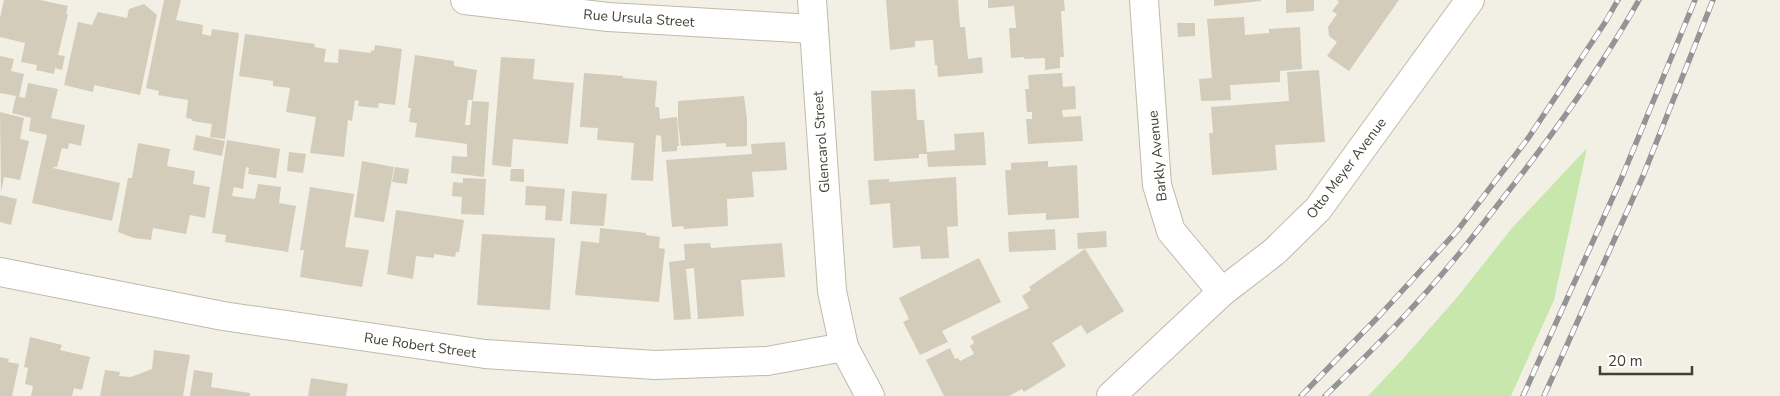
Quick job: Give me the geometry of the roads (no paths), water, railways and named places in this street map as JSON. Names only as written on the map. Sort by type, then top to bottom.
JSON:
[{"type":"street","name":"Rue Ursula Street","points":[[465,0],[608,17],[814,29]]},
{"type":"street","name":"Glencarol Street","points":[[812,0],[832,291],[844,347],[870,396]]},
{"type":"street","name":"Barkly Avenue","points":[[1144,0],[1157,185],[1163,208],[1171,231],[1222,292]]},
{"type":"street","name":"Otto Meyer Avenue","points":[[1111,396],[1222,292],[1274,252],[1318,209],[1470,0]]},
{"type":"street","name":"Rue Robert Street","points":[[0,272],[223,316],[485,354],[655,365],[767,361],[844,347]]},
{"type":"railway","points":[[1301,396],[1380,315],[1457,231],[1529,137],[1618,0]]},
{"type":"railway","points":[[1325,396],[1400,321],[1436,282],[1472,238],[1543,147],[1577,99],[1639,0]]},
{"type":"railway","points":[[1523,396],[1622,177],[1695,0]]},
{"type":"railway","points":[[1544,396],[1643,176],[1713,0]]}]
